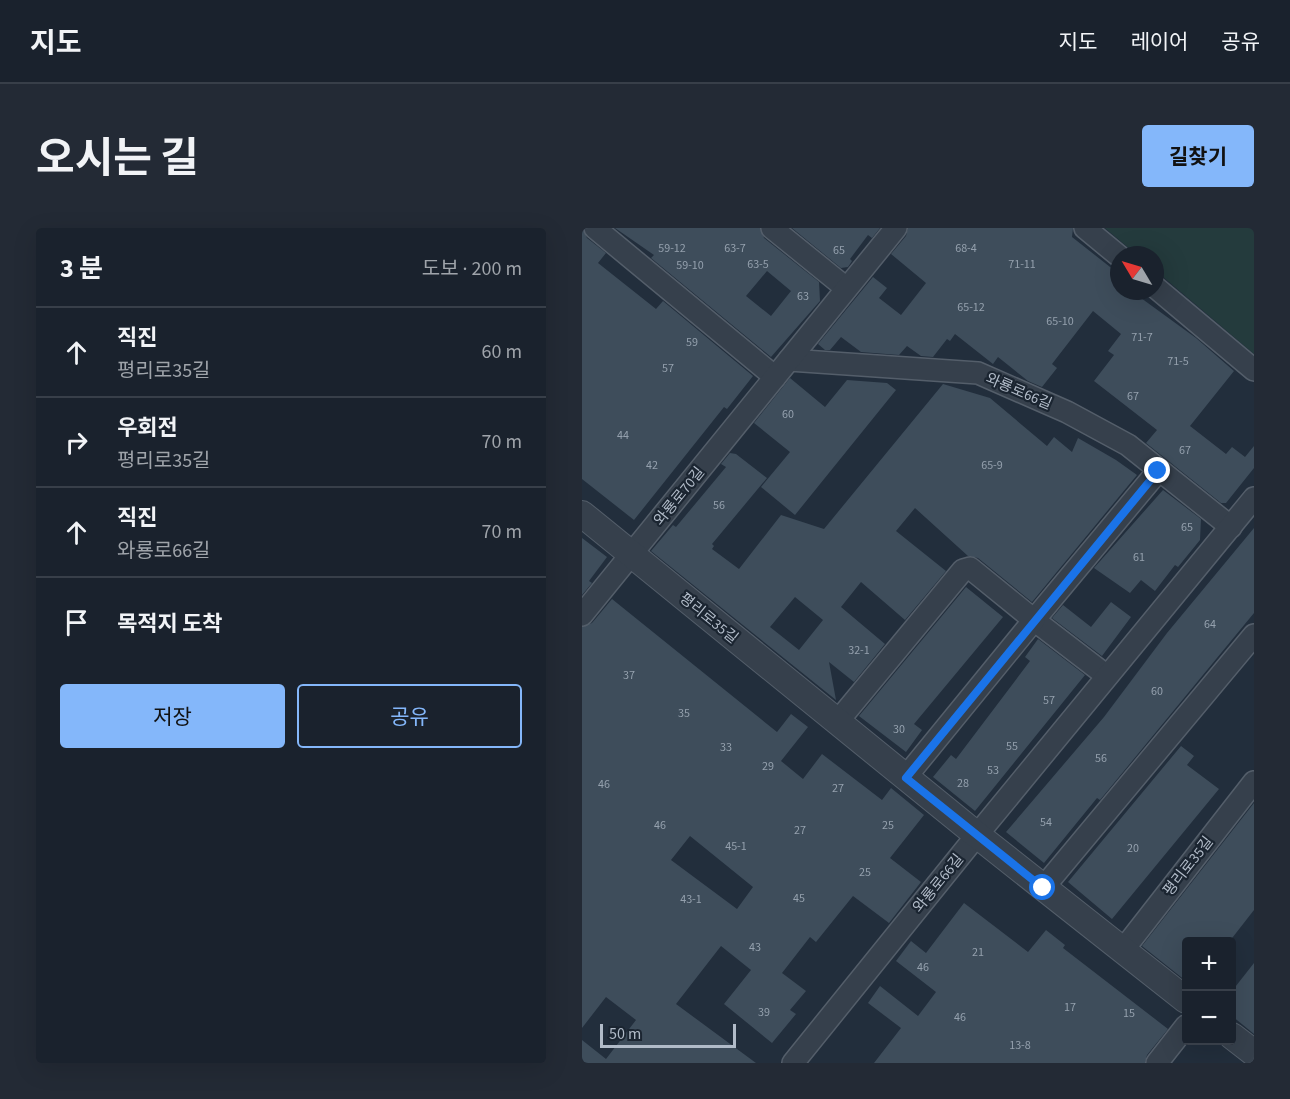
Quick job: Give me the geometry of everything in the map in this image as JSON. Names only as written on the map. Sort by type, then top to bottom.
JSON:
[{"type":"street","points":[[595,228],[776,376]]},
{"type":"street","points":[[772,228],[846,288]]},
{"type":"street","name":"와룡로70길","points":[[582,615],[896,228]]},
{"type":"street","points":[[1085,228],[1110,249]]},
{"type":"street","points":[[1164,294],[1254,370]]},
{"type":"street","name":"와룡로66길","points":[[789,360],[978,373],[1067,412],[1118,439],[1231,527]]},
{"type":"street","points":[[906,778],[1158,471]]},
{"type":"street","name":"와룡로66길","points":[[793,1063],[976,835],[1254,498]]},
{"type":"street","name":"평리로35길","points":[[582,514],[976,835],[1182,997]]},
{"type":"street","points":[[838,721],[963,570],[970,568],[1107,676]]},
{"type":"street","points":[[1043,888],[1254,635]]},
{"type":"street","name":"평리로35길","points":[[1123,950],[1254,782]]},
{"type":"street","points":[[1157,1063],[1182,1031]]},
{"type":"street","points":[[1236,1039],[1254,1053]]},
{"type":"green space","points":[[1105,228],[1254,228],[1254,354],[1164,278],[1164,246],[1126,246]]},
{"type":"building","points":[[582,228],[587,238],[606,253],[598,263],[656,309],[663,301],[753,376],[727,409],[724,407],[634,520],[582,479]]},
{"type":"building","points":[[615,228],[760,228],[764,238],[819,282],[820,301],[771,357],[651,258],[654,255]],"holes":[[[767,271],[791,291],[771,316],[746,296]]]},
{"type":"building","points":[[792,228],[880,228],[872,238],[868,235],[850,259],[852,261],[848,267],[841,268]]},
{"type":"building","points":[[908,228],[1073,228],[1072,237],[1110,267],[1110,300],[1144,300],[1196,338],[1234,371],[1190,426],[1226,454],[1232,447],[1245,457],[1254,446],[1254,468],[1226,503],[1221,503],[1146,443],[1157,430],[1094,381],[1114,355],[1108,351],[1121,334],[1093,311],[1052,364],[1057,368],[1042,387],[1028,381],[998,357],[993,364],[955,334],[950,341],[947,339],[933,357],[921,356],[907,346],[899,355],[861,352],[841,337],[830,350],[825,350],[818,344],[873,277],[887,288],[879,298],[901,315],[926,283],[891,254],[906,236]]},
{"type":"building","points":[[790,378],[825,407],[847,380],[887,383],[896,390],[795,515],[761,487],[790,452],[754,423]]},
{"type":"building","points":[[943,384],[990,398],[1047,446],[1054,437],[1072,452],[1078,438],[1137,475],[1032,602],[978,558],[968,556],[915,508],[896,531],[946,571],[905,620],[861,582],[841,607],[885,644],[854,682],[829,662],[836,700],[651,551],[673,525],[676,527],[726,467],[721,464],[730,453],[736,454],[767,478],[712,544],[714,546],[712,549],[739,569],[781,515],[824,529]],"holes":[[[795,597],[823,620],[799,650],[770,627]]]},
{"type":"building","points":[[1163,490],[1201,519],[1200,540],[1178,567],[1175,565],[1155,591],[1141,580],[1130,593],[1094,568]]},
{"type":"building","points":[[1254,528],[1254,613],[1100,800],[1097,798],[1044,863],[1006,832],[1104,717],[1167,633]]},
{"type":"building","points":[[582,538],[607,557],[589,581],[592,583],[582,595]]},
{"type":"building","points":[[966,587],[1003,617],[914,724],[922,730],[906,752],[859,716]]},
{"type":"building","points":[[612,599],[777,732],[791,714],[808,727],[781,761],[803,779],[822,754],[882,800],[891,788],[924,815],[890,858],[921,882],[889,923],[853,896],[816,942],[810,937],[782,973],[806,991],[790,1010],[796,1014],[772,1043],[724,1004],[751,970],[721,946],[676,1004],[756,1063],[582,1063],[582,1040],[606,1059],[636,1020],[606,997],[582,1028],[582,627],[592,623]],"holes":[[[690,836],[753,887],[737,909],[671,860]]]},
{"type":"building","points":[[1111,602],[1131,617],[1102,656],[1052,618],[1063,605],[1091,627]]},
{"type":"building","points":[[1038,639],[1085,675],[975,811],[933,777],[951,755],[956,759],[1030,661],[1025,657]]},
{"type":"building","points":[[1181,746],[1194,756],[1187,765],[1219,789],[1112,919],[1068,882]]},
{"type":"building","points":[[1254,803],[1254,910],[1233,937],[1182,937],[1182,978],[1142,946]]},
{"type":"building","points":[[964,903],[1028,952],[1046,930],[1065,945],[1063,948],[1168,1029],[1147,1055],[1145,1063],[874,1063],[901,1028],[868,1003],[880,986],[918,1016],[936,992],[896,961],[911,941],[926,953]]},
{"type":"building","points":[[1254,963],[1254,1034],[1236,1019],[1236,986]]},
{"type":"route","points":[[1043,888],[906,778],[1158,471]]}]
